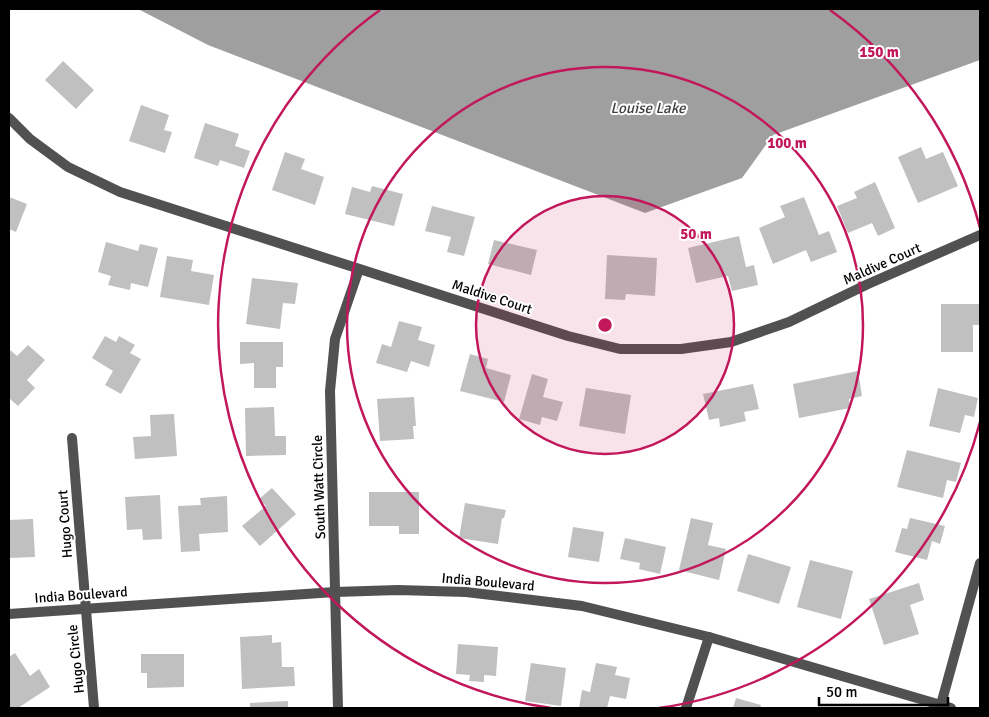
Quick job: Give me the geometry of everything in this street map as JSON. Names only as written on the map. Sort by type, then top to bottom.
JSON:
[{"type":"street","name":"Maldive Court","points":[[9,118],[30,139],[68,167],[120,192],[568,336],[620,349],[681,349],[731,342],[789,322],[868,284],[980,235]]},
{"type":"street","name":"South Watt Circle","points":[[338,708],[330,391],[335,339],[359,269]]},
{"type":"street","name":"Hugo Court","points":[[72,438],[85,608]]},
{"type":"street","points":[[944,707],[980,562]]},
{"type":"street","name":"India Boulevard","points":[[9,614],[335,592],[398,590],[466,592],[582,606],[709,638],[944,707]]},
{"type":"street","name":"Hugo Circle","points":[[85,608],[94,708]]},
{"type":"street","points":[[686,708],[709,638]]},
{"type":"water","name":"Louise Lake","points":[[138,9],[980,9],[980,60],[773,135],[742,178],[645,213],[208,45]]},
{"type":"building","points":[[63,61],[94,90],[76,109],[45,80]]},
{"type":"building","points":[[141,105],[169,115],[164,130],[172,132],[165,153],[129,141]]},
{"type":"building","points":[[205,123],[239,134],[235,146],[250,151],[244,168],[220,160],[218,166],[194,158]]},
{"type":"building","points":[[921,147],[926,159],[943,152],[958,186],[918,203],[898,157]]},
{"type":"building","points":[[285,152],[305,159],[301,169],[324,177],[315,205],[272,190]]},
{"type":"building","points":[[875,182],[895,228],[878,236],[872,223],[848,233],[837,206],[857,198],[854,192]]},
{"type":"building","points":[[372,186],[403,194],[394,226],[345,214],[352,187],[370,192]]},
{"type":"building","points":[[9,197],[27,204],[16,232],[9,229]]},
{"type":"building","points":[[804,197],[819,235],[829,231],[837,252],[811,262],[806,250],[773,264],[759,228],[785,217],[780,206]]},
{"type":"building","points":[[432,206],[475,217],[464,256],[447,252],[451,237],[425,231]]},
{"type":"building","points":[[739,236],[746,267],[754,265],[758,285],[732,291],[728,276],[696,283],[688,248]]},
{"type":"building","points":[[494,240],[537,250],[531,275],[488,264]]},
{"type":"building","points":[[106,242],[138,251],[140,244],[158,248],[148,287],[131,283],[130,290],[108,285],[111,276],[98,272]]},
{"type":"building","points":[[607,255],[657,258],[655,296],[626,294],[625,300],[605,299]]},
{"type":"building","points":[[167,256],[193,260],[191,271],[214,275],[209,305],[160,297]]},
{"type":"building","points":[[252,278],[298,283],[295,304],[283,303],[280,329],[246,324]]},
{"type":"building","points":[[941,304],[980,304],[980,325],[973,325],[973,352],[941,352]]},
{"type":"building","points":[[399,321],[422,327],[418,340],[435,345],[429,367],[411,361],[407,372],[376,363],[382,344],[391,347]]},
{"type":"building","points":[[105,336],[116,342],[119,336],[135,345],[130,353],[141,359],[121,394],[105,385],[113,371],[92,358]]},
{"type":"building","points":[[240,342],[283,342],[283,367],[276,367],[276,388],[254,388],[254,363],[240,364]]},
{"type":"building","points":[[28,345],[45,360],[27,380],[35,388],[18,406],[9,398],[9,349],[17,356]]},
{"type":"building","points":[[470,354],[488,359],[486,368],[511,375],[504,402],[460,391]]},
{"type":"building","points":[[858,371],[862,396],[849,399],[850,408],[799,418],[793,384]]},
{"type":"building","points":[[532,374],[548,379],[543,397],[563,402],[557,421],[542,417],[540,425],[519,419]]},
{"type":"building","points":[[753,384],[759,409],[744,412],[746,421],[720,427],[719,418],[709,420],[703,394]]},
{"type":"building","points":[[586,388],[631,395],[625,434],[579,426]]},
{"type":"building","points":[[938,388],[978,398],[974,417],[965,415],[960,433],[929,426]]},
{"type":"building","points":[[414,397],[416,426],[413,426],[414,439],[380,441],[377,399]]},
{"type":"building","points":[[274,407],[275,436],[286,436],[286,455],[246,456],[245,408]]},
{"type":"building","points":[[174,414],[177,456],[135,459],[133,437],[151,436],[150,415]]},
{"type":"building","points":[[907,450],[961,463],[956,482],[947,480],[943,498],[897,487]]},
{"type":"building","points":[[272,488],[296,514],[260,546],[242,526],[266,506],[259,499]]},
{"type":"building","points":[[369,492],[419,492],[419,534],[399,534],[399,526],[369,526]]},
{"type":"building","points":[[160,495],[162,539],[143,540],[142,529],[127,530],[125,497]]},
{"type":"building","points":[[227,496],[228,532],[199,534],[200,551],[181,552],[178,506],[201,505],[200,498]]},
{"type":"building","points":[[465,503],[506,510],[504,518],[502,518],[498,544],[459,538]]},
{"type":"building","points":[[691,518],[713,523],[708,545],[726,549],[719,580],[679,570]]},
{"type":"building","points":[[910,518],[945,526],[940,544],[932,541],[927,560],[895,552],[902,528],[907,529]]},
{"type":"building","points":[[33,519],[35,557],[9,558],[9,520]]},
{"type":"building","points":[[573,527],[604,532],[599,562],[568,557]]},
{"type":"building","points":[[625,538],[666,547],[660,574],[639,569],[640,563],[620,559]]},
{"type":"building","points":[[748,554],[791,567],[779,604],[737,591]]},
{"type":"building","points":[[810,560],[853,571],[841,619],[797,607]]},
{"type":"building","points":[[919,583],[924,600],[910,605],[919,634],[884,645],[869,599]]},
{"type":"building","points":[[272,635],[272,643],[281,642],[282,667],[294,667],[295,686],[242,689],[240,637]]},
{"type":"building","points":[[458,644],[498,647],[496,676],[484,675],[484,682],[469,681],[470,675],[456,674]]},
{"type":"building","points":[[15,653],[30,676],[39,669],[50,687],[18,708],[9,708],[9,657]]},
{"type":"building","points":[[141,654],[184,654],[184,687],[147,688],[147,673],[141,673]]},
{"type":"building","points":[[531,663],[566,668],[561,706],[525,701]]},
{"type":"building","points":[[596,663],[617,667],[615,675],[630,678],[626,699],[610,696],[607,708],[579,708],[582,690],[590,692]]},
{"type":"building","points":[[736,698],[761,705],[760,708],[733,708]]},
{"type":"building","points":[[288,701],[288,708],[250,708],[250,703]]}]
